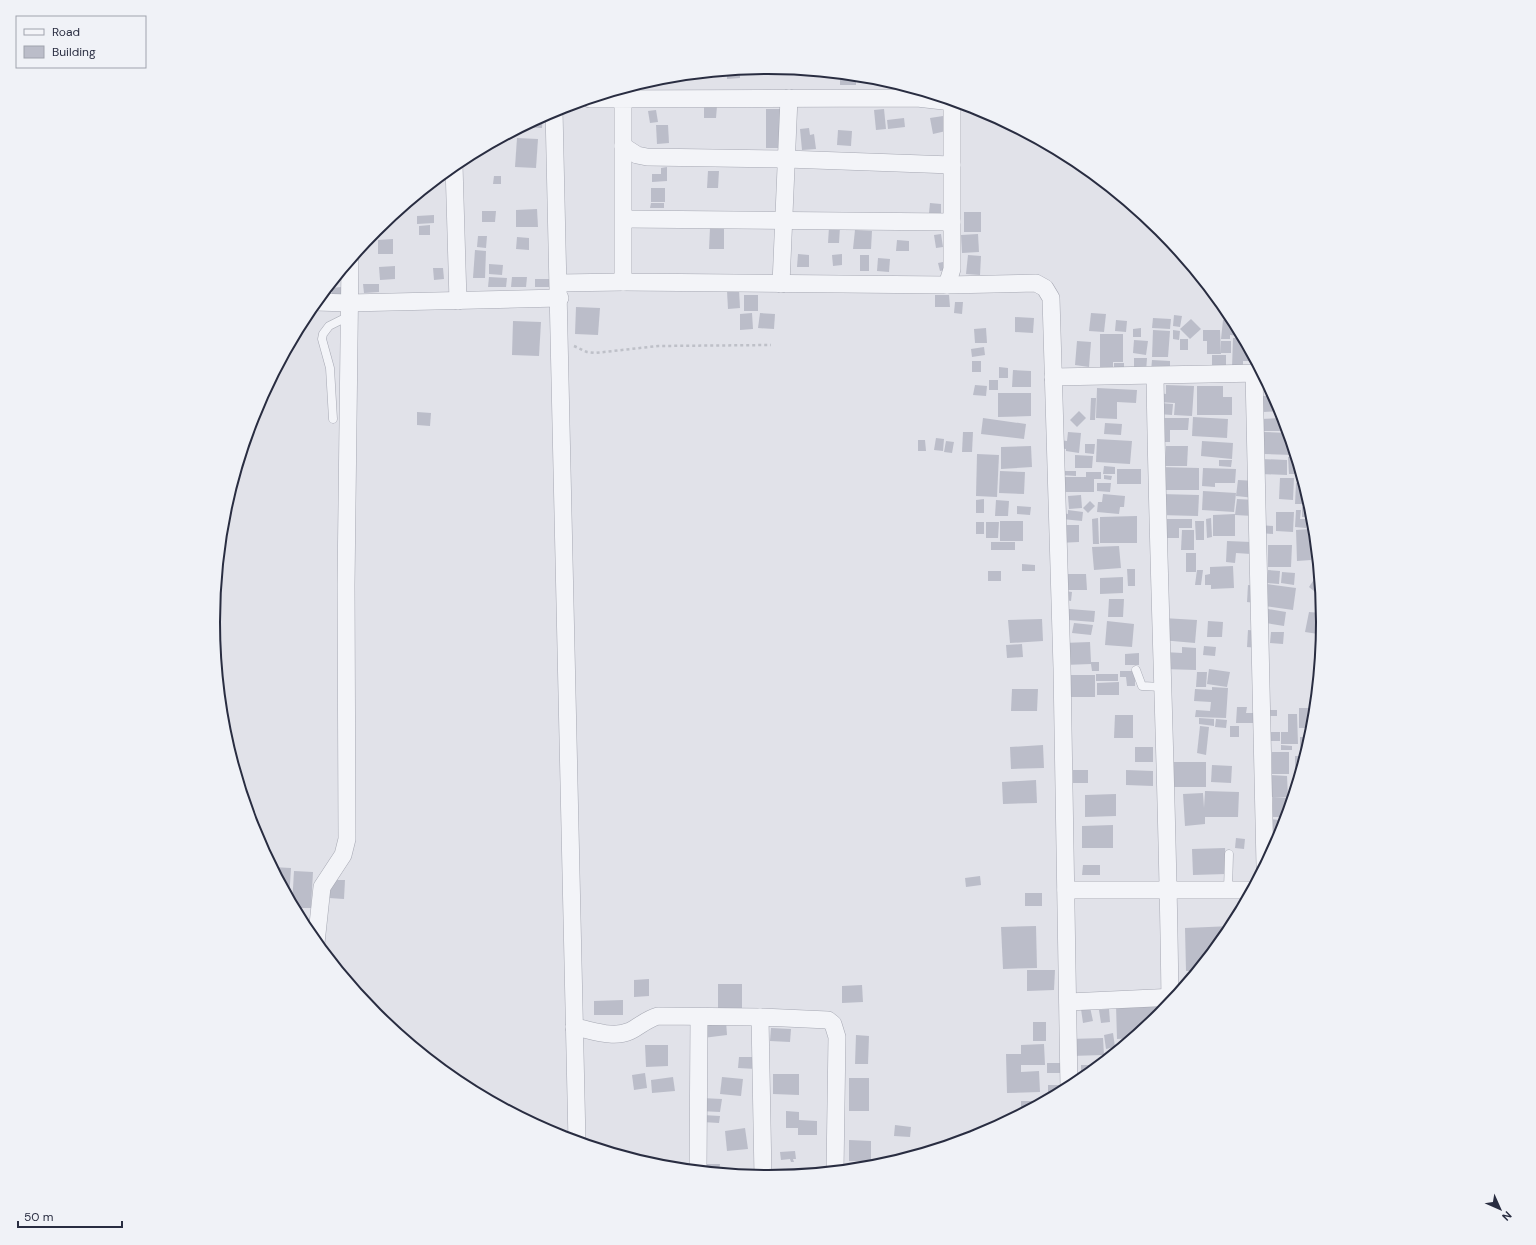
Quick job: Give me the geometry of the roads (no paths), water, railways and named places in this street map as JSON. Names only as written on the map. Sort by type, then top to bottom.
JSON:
[{"type":"street","points":[[781,284],[789,98]]},
{"type":"street","points":[[606,99],[917,98],[933,100]]},
{"type":"street","points":[[623,99],[623,282]]},
{"type":"street","points":[[947,285],[952,269],[952,106]]},
{"type":"street","points":[[554,118],[577,1136]]},
{"type":"street","points":[[623,146],[637,155],[646,157],[786,159],[952,165]]},
{"type":"street","points":[[454,172],[458,301]]},
{"type":"street","points":[[624,219],[952,222]]},
{"type":"street","points":[[317,934],[322,887],[343,855],[347,838],[346,586],[350,268]]},
{"type":"street","points":[[323,303],[349,309],[458,301],[559,291],[623,282],[947,285],[1036,283],[1046,288],[1051,298],[1066,890],[1069,1081]]},
{"type":"street","points":[[1053,377],[1256,373]]},
{"type":"street","points":[[1155,376],[1162,687],[1172,993]]},
{"type":"street","points":[[1258,376],[1265,854]]},
{"type":"street","points":[[1066,890],[1247,890]]},
{"type":"street","points":[[1068,1002],[1166,999]]},
{"type":"street","points":[[574,1027],[617,1035],[633,1030],[650,1018],[658,1016],[828,1020],[833,1024],[837,1037],[836,1166]]},
{"type":"street","points":[[698,1166],[699,1016]]},
{"type":"street","points":[[760,1018],[763,1171]]},
{"type":"lane","points":[[333,419],[330,368],[322,339],[323,334],[329,326],[349,309]]},
{"type":"lane","points":[[1136,670],[1142,686],[1162,687]]},
{"type":"lane","points":[[1228,891],[1229,854]]}]
